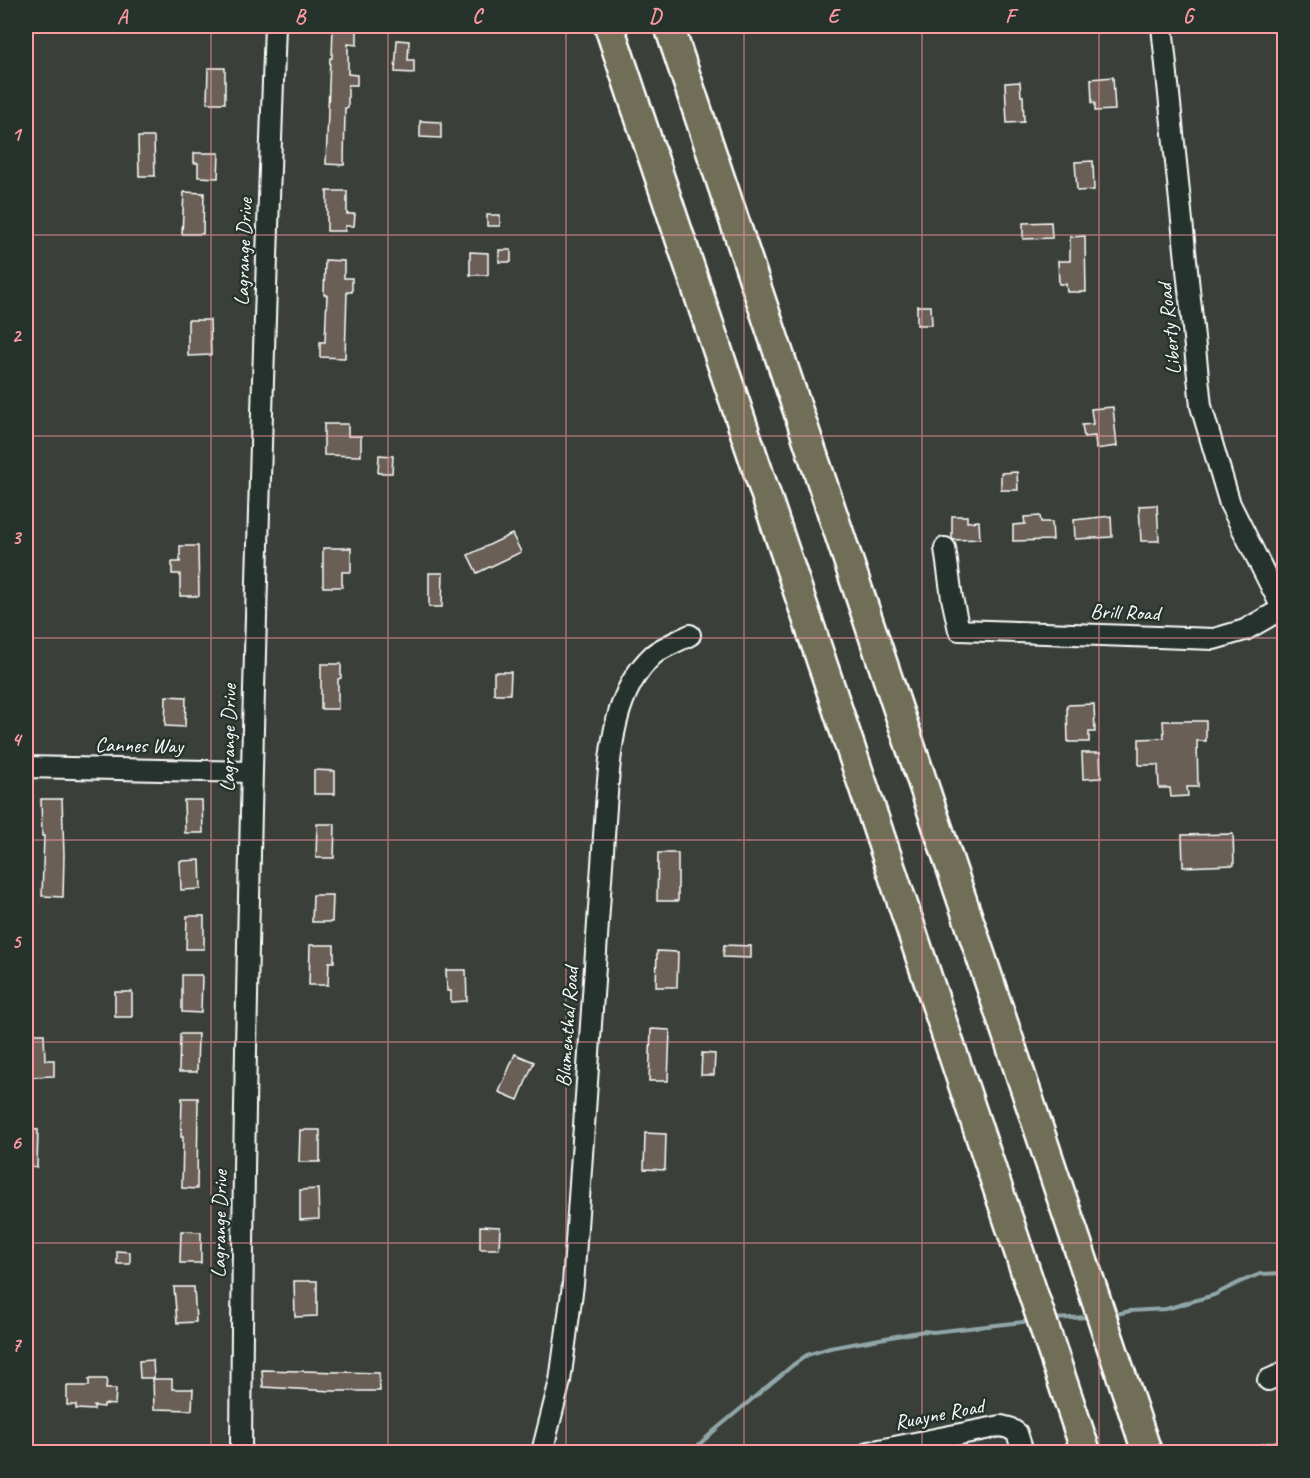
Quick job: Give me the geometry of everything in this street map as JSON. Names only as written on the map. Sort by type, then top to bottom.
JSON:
[{"type":"highway","points":[[609,26],[1086,1452]]},
{"type":"highway","points":[[669,26],[1147,1452]]},
{"type":"street","name":"Lagrange Drive","points":[[241,1452],[242,1252],[251,772],[274,26]]},
{"type":"street","name":"Liberty Road","points":[[1162,26],[1201,406],[1230,504],[1283,610]]},
{"type":"street","name":"Brill Road","points":[[945,548],[951,598],[959,630],[1214,639],[1245,630],[1283,610]]},
{"type":"street","name":"Blumenthal Road","points":[[542,1452],[559,1387],[573,1285],[606,807],[613,740],[621,707],[639,672],[654,655],[690,635]]},
{"type":"street","name":"Cannes Way","points":[[26,767],[251,772]]},
{"type":"street","name":"Ruayne Road","points":[[869,1452],[1000,1426],[1017,1432],[1023,1452]]},
{"type":"building","points":[[333,26],[357,27],[357,45],[348,44],[348,74],[357,75],[357,85],[348,85],[348,108],[345,108],[344,165],[326,164]]},
{"type":"building","points":[[397,40],[409,41],[408,60],[414,60],[414,73],[395,72]]},
{"type":"building","points":[[208,68],[225,68],[225,103],[207,103]]},
{"type":"building","points":[[1113,77],[1115,110],[1095,111],[1095,103],[1092,103],[1091,79]]},
{"type":"building","points":[[1020,82],[1024,122],[1007,123],[1005,83]]},
{"type":"building","points":[[420,121],[441,122],[441,138],[420,137]]},
{"type":"building","points":[[138,137],[154,137],[155,176],[139,176]]},
{"type":"building","points":[[194,153],[219,153],[218,178],[198,177],[198,163],[194,163]]},
{"type":"building","points":[[1093,161],[1094,190],[1077,191],[1075,162]]},
{"type":"building","points":[[327,191],[347,191],[347,214],[355,214],[354,226],[345,226],[345,231],[327,231]]},
{"type":"building","points":[[184,192],[204,193],[203,234],[182,234]]},
{"type":"building","points":[[487,215],[500,215],[500,226],[487,226]]},
{"type":"building","points":[[1051,222],[1052,238],[1023,239],[1023,223]]},
{"type":"building","points":[[1085,236],[1086,292],[1067,292],[1066,284],[1059,284],[1058,261],[1070,261],[1070,237]]},
{"type":"building","points":[[499,250],[511,250],[511,262],[499,262]]},
{"type":"building","points":[[470,252],[488,253],[488,275],[470,275]]},
{"type":"building","points":[[325,260],[344,261],[344,278],[352,278],[352,292],[347,292],[345,358],[320,357],[320,342],[325,342],[327,295],[324,295]]},
{"type":"building","points":[[917,306],[931,306],[932,325],[917,325]]},
{"type":"building","points":[[188,320],[210,320],[211,355],[188,356]]},
{"type":"building","points":[[1113,407],[1117,446],[1096,449],[1095,436],[1084,437],[1082,425],[1093,424],[1091,409]]},
{"type":"building","points":[[324,424],[348,424],[348,436],[361,436],[361,456],[324,455]]},
{"type":"building","points":[[379,455],[393,456],[392,473],[378,473]]},
{"type":"building","points":[[1017,472],[1018,490],[1001,490],[1001,473]]},
{"type":"building","points":[[1157,505],[1159,541],[1141,541],[1139,506]]},
{"type":"building","points":[[952,516],[967,516],[967,522],[979,521],[980,539],[952,539]]},
{"type":"building","points":[[1040,516],[1041,522],[1052,522],[1053,540],[1013,541],[1013,525],[1025,524],[1024,517]]},
{"type":"building","points":[[1111,516],[1112,537],[1075,539],[1074,520]]},
{"type":"building","points":[[512,534],[521,552],[477,573],[468,555]]},
{"type":"building","points":[[180,546],[198,546],[199,596],[180,596],[180,574],[172,574],[172,562],[180,562]]},
{"type":"building","points":[[323,548],[351,548],[351,572],[342,572],[342,587],[323,587]]},
{"type":"building","points":[[429,573],[443,573],[442,607],[429,607]]},
{"type":"building","points":[[321,664],[341,664],[341,678],[338,679],[338,709],[321,709]]},
{"type":"building","points":[[494,672],[511,672],[510,694],[494,694]]},
{"type":"building","points":[[166,696],[186,697],[185,727],[165,726]]},
{"type":"building","points":[[1094,704],[1095,732],[1089,732],[1089,742],[1068,742],[1067,705]]},
{"type":"building","points":[[1163,721],[1206,721],[1206,741],[1197,741],[1198,787],[1187,787],[1188,796],[1171,797],[1170,788],[1159,788],[1158,765],[1139,765],[1139,739],[1164,738]]},
{"type":"building","points":[[1082,753],[1100,753],[1101,778],[1083,779]]},
{"type":"building","points":[[314,770],[335,771],[335,794],[314,794]]},
{"type":"building","points":[[41,799],[62,799],[63,897],[42,896],[44,836],[42,836]]},
{"type":"building","points":[[184,800],[202,800],[203,833],[185,833]]},
{"type":"building","points":[[317,824],[335,824],[334,858],[316,858]]},
{"type":"building","points":[[1233,834],[1234,865],[1183,867],[1182,835]]},
{"type":"building","points":[[658,853],[678,853],[678,901],[657,901]]},
{"type":"building","points":[[200,860],[201,889],[181,890],[180,861]]},
{"type":"building","points":[[313,895],[333,895],[332,922],[312,922]]},
{"type":"building","points":[[187,916],[204,916],[204,949],[186,949]]},
{"type":"building","points":[[310,945],[334,945],[334,962],[329,962],[328,985],[309,985]]},
{"type":"building","points":[[724,945],[751,946],[751,958],[723,957]]},
{"type":"building","points":[[657,951],[678,952],[677,987],[656,987]]},
{"type":"building","points":[[446,970],[466,970],[467,1001],[451,1002],[451,991],[447,991]]},
{"type":"building","points":[[182,975],[202,975],[201,1013],[182,1012]]},
{"type":"building","points":[[115,992],[132,992],[132,1017],[115,1017]]},
{"type":"building","points":[[651,1029],[670,1030],[668,1081],[649,1081]]},
{"type":"building","points":[[26,1034],[44,1034],[45,1060],[54,1060],[54,1076],[27,1077]]},
{"type":"building","points":[[180,1034],[198,1034],[197,1072],[179,1072]]},
{"type":"building","points":[[702,1053],[715,1054],[714,1075],[701,1075]]},
{"type":"building","points":[[515,1054],[534,1062],[518,1100],[499,1092]]},
{"type":"building","points":[[182,1098],[198,1098],[197,1189],[182,1188]]},
{"type":"building","points":[[26,1129],[38,1130],[37,1167],[26,1166]]},
{"type":"building","points":[[300,1130],[320,1130],[320,1162],[299,1162]]},
{"type":"building","points":[[645,1133],[666,1134],[665,1170],[644,1169]]},
{"type":"building","points":[[318,1189],[319,1219],[300,1220],[300,1190]]},
{"type":"building","points":[[480,1226],[500,1227],[499,1249],[480,1249]]},
{"type":"building","points":[[181,1231],[201,1232],[201,1263],[180,1263]]},
{"type":"building","points":[[117,1251],[130,1252],[130,1264],[117,1264]]},
{"type":"building","points":[[294,1281],[317,1281],[317,1316],[295,1317]]},
{"type":"building","points":[[174,1287],[194,1287],[196,1322],[177,1323]]},
{"type":"building","points":[[153,1360],[154,1378],[140,1378],[139,1361]]},
{"type":"building","points":[[262,1370],[379,1373],[380,1391],[263,1387]]},
{"type":"building","points":[[89,1379],[107,1379],[106,1389],[116,1389],[115,1405],[94,1406],[94,1410],[76,1409],[76,1405],[67,1405],[67,1386],[89,1386]]},
{"type":"building","points":[[153,1379],[172,1379],[172,1389],[193,1389],[192,1410],[154,1409]]},
{"type":"building","points":[[1278,1441],[1280,1452],[1246,1452],[1246,1447]]},
{"type":"waterway","points":[[1112,1315],[1130,1311],[1166,1309],[1214,1295],[1260,1274],[1284,1273]]},
{"type":"waterway","points":[[1052,1319],[1089,1317]]},
{"type":"waterway","points":[[691,1452],[807,1355],[830,1348],[924,1331],[933,1332],[1032,1321]]}]
